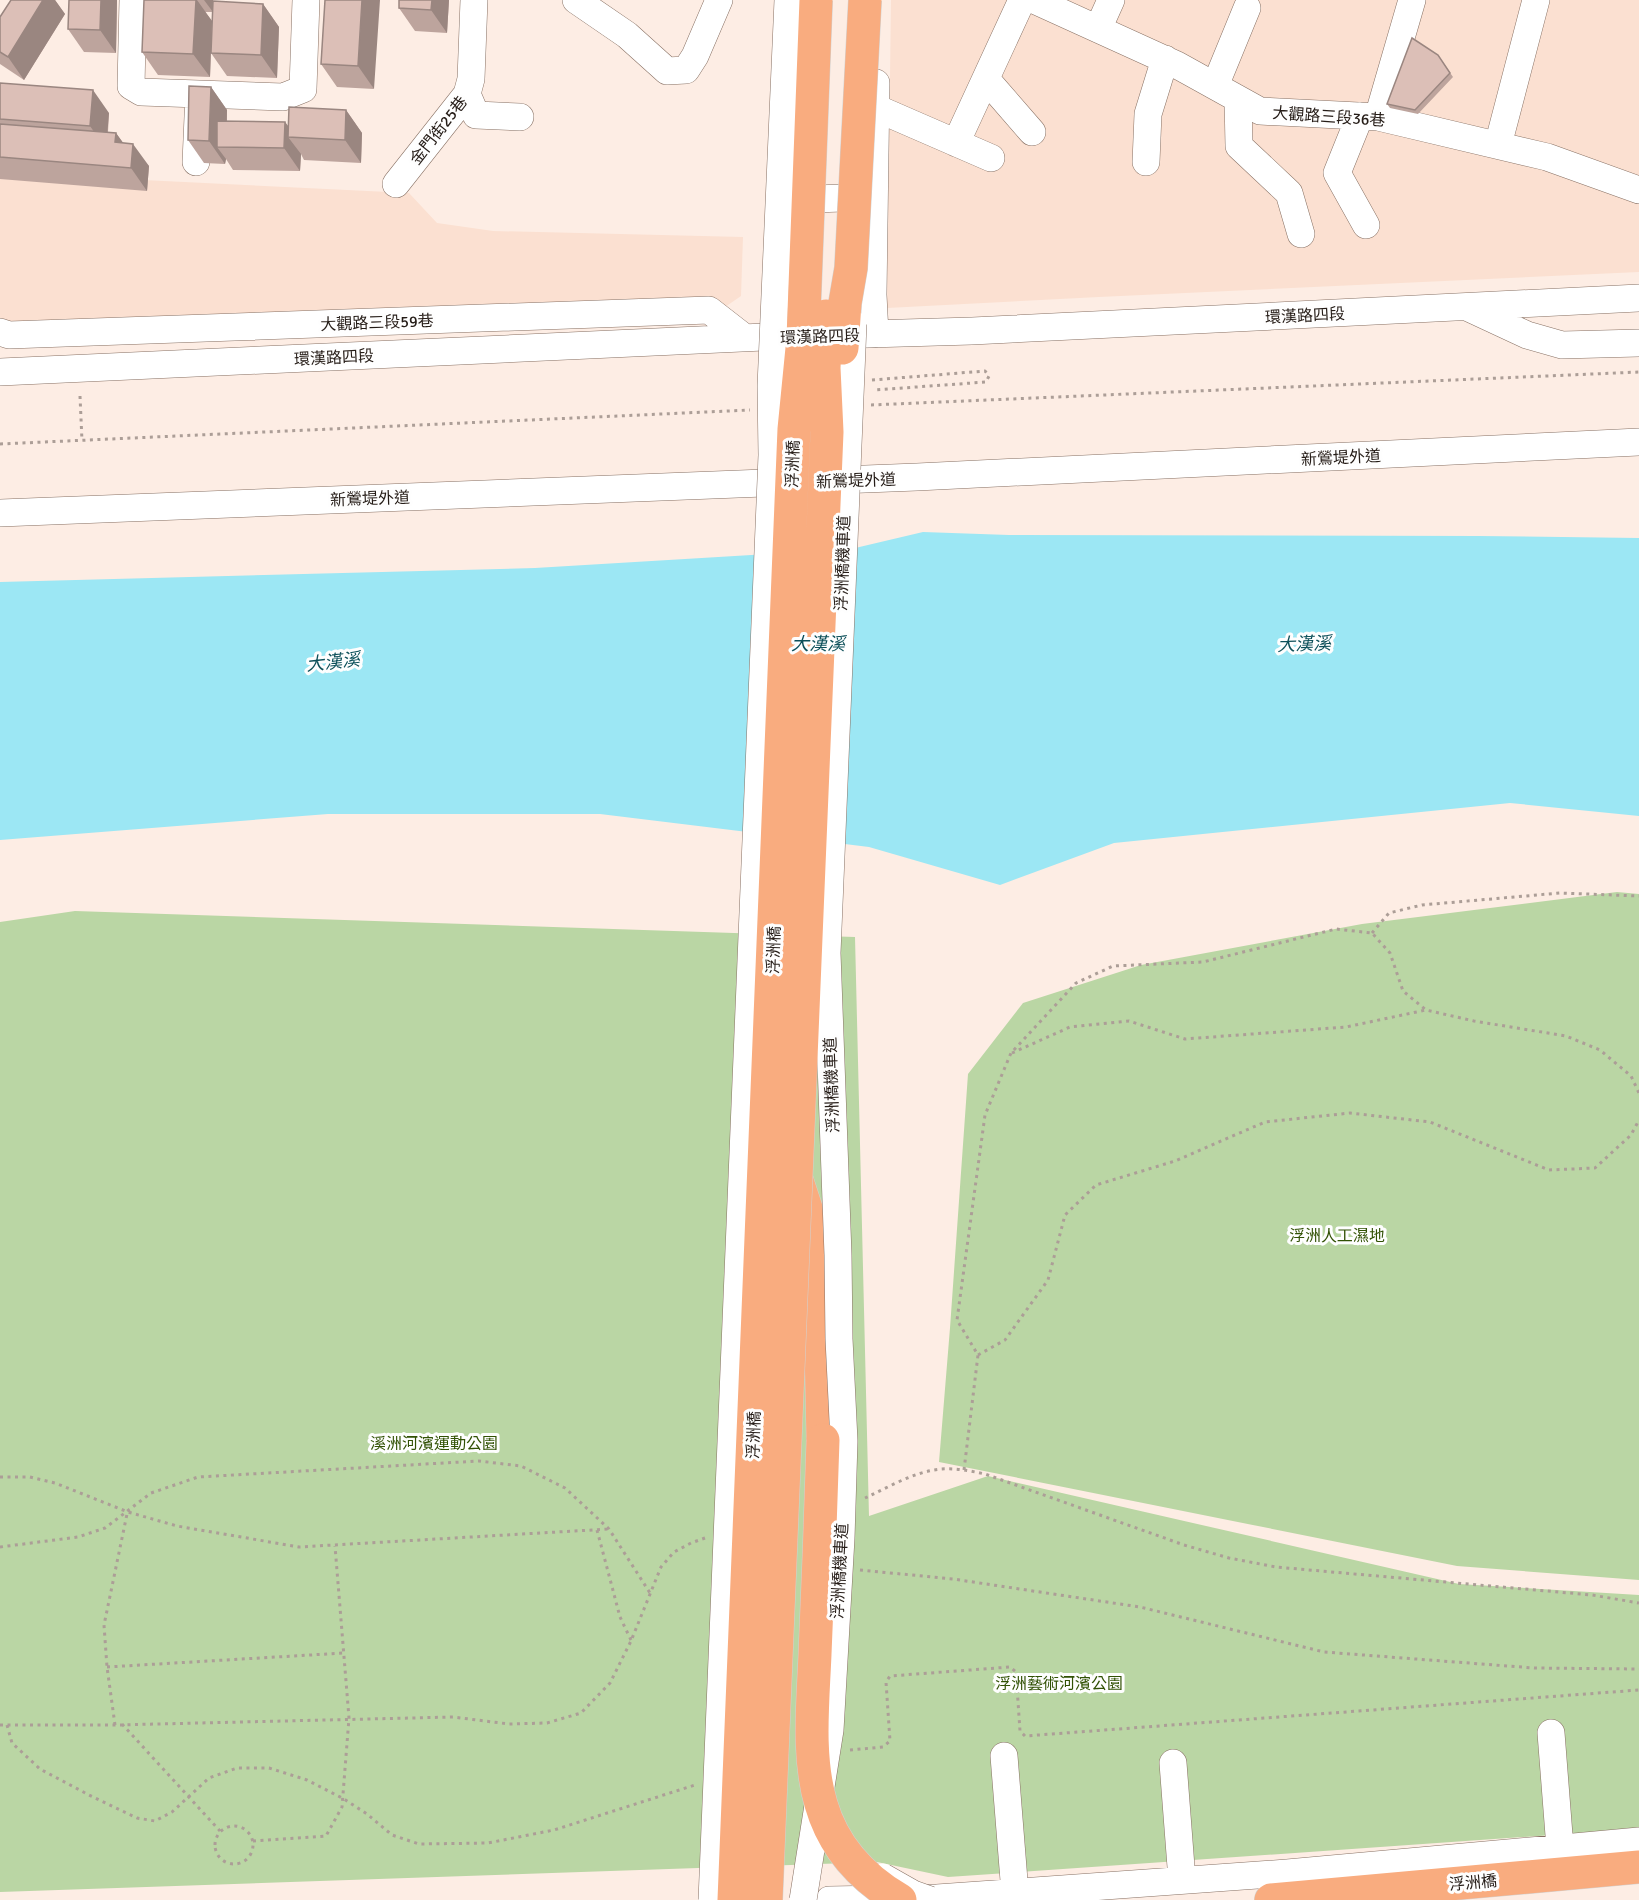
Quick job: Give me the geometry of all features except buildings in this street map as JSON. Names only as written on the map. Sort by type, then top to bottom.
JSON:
[{"type":"main road","points":[[794,429],[783,338],[798,0]]},
{"type":"main road","name":"浮洲橋","points":[[734,1900],[794,429],[803,338],[816,0]]},
{"type":"main road","name":"浮洲橋","points":[[766,1900],[827,432],[824,368],[838,0]]},
{"type":"main road","points":[[827,432],[841,369],[845,303],[851,268],[865,0]]},
{"type":"main road","name":"浮洲橋","points":[[796,1180],[819,1248],[823,1440],[813,1728],[814,1778],[821,1805],[846,1855],[867,1878],[900,1900]]},
{"type":"main road","name":"浮洲橋","points":[[1271,1900],[1639,1867]]},
{"type":"main road","points":[[1407,1900],[1639,1877]]},
{"type":"street","points":[[133,0],[131,86],[141,92],[283,97],[303,89],[306,0]]},
{"type":"street","name":"金門街25巷","points":[[396,184],[467,94],[471,79],[474,0]]},
{"type":"street","points":[[576,0],[627,35],[667,71],[686,70],[695,56],[719,0]]},
{"type":"street","points":[[755,338],[771,182],[778,0]]},
{"type":"street","points":[[712,1900],[771,479],[771,386],[788,0]]},
{"type":"street","points":[[875,334],[874,177],[880,0]]},
{"type":"street","points":[[956,142],[1022,0]]},
{"type":"street","name":"大觀路三段36巷","points":[[1034,0],[1165,59],[1260,111],[1369,116],[1547,157],[1639,190]]},
{"type":"street","points":[[1098,29],[1112,0]]},
{"type":"street","points":[[1366,225],[1337,173],[1369,116],[1412,0]]},
{"type":"street","points":[[1498,145],[1536,0]]},
{"type":"street","points":[[1215,86],[1247,8]]},
{"type":"street","points":[[1146,162],[1148,114],[1165,59]]},
{"type":"street","points":[[986,79],[1032,132]]},
{"type":"street","points":[[196,162],[199,94]]},
{"type":"street","points":[[467,94],[477,115],[520,117]]},
{"type":"street","points":[[1238,99],[1239,146],[1288,193],[1301,234]]},
{"type":"street","points":[[876,108],[991,158]]},
{"type":"street","points":[[771,182],[789,201],[848,199],[870,197],[874,177]]},
{"type":"street","name":"浮洲橋機車道","points":[[803,1900],[831,1719],[844,1441],[826,953],[854,303],[851,268]]},
{"type":"street","name":"環漢路四段","points":[[0,372],[755,338],[972,332],[1639,298]]},
{"type":"street","points":[[1465,307],[1527,335],[1562,345],[1639,343]]},
{"type":"street","name":"大觀路三段59巷","points":[[0,332],[9,335],[709,310],[755,338]]},
{"type":"street","name":"新鶯堤外道","points":[[0,513],[917,477],[1639,442]]},
{"type":"street","points":[[839,1339],[835,1372],[823,1730],[825,1778],[833,1806],[845,1833],[864,1859],[885,1878],[913,1894],[930,1900]]},
{"type":"street","points":[[1551,1733],[1560,1848]]},
{"type":"street","points":[[1004,1756],[1015,1893]]},
{"type":"street","points":[[1173,1763],[1182,1880]]},
{"type":"street","points":[[829,1900],[937,1898],[1015,1893],[1287,1873],[1639,1841]]},
{"type":"street","points":[[1107,1900],[1220,1893],[1639,1855]]},
{"type":"path","points":[[870,380],[985,371],[989,376],[986,382],[873,390],[872,405]]},
{"type":"path","points":[[80,396],[82,441]]},
{"type":"path","points":[[1372,933],[1389,913],[1422,905],[1560,893],[1639,896]]},
{"type":"path","points":[[964,1470],[978,1355],[957,1320],[985,1114],[1011,1053],[1076,983],[1113,966],[1203,962],[1336,929],[1372,933],[1390,953],[1403,991],[1426,1010]]},
{"type":"path","points":[[1011,1053],[1070,1027],[1118,1022],[1129,1021],[1185,1039],[1346,1027],[1426,1010],[1474,1021],[1566,1036],[1600,1050],[1631,1076],[1639,1093]]},
{"type":"path","points":[[978,1355],[1005,1340],[1048,1280],[1065,1215],[1096,1185],[1175,1161],[1265,1122],[1350,1113],[1430,1122],[1549,1170],[1595,1168],[1631,1135],[1639,1120]]},
{"type":"path","points":[[0,1547],[78,1537],[105,1528],[152,1493],[198,1477],[479,1461],[521,1466],[565,1488],[609,1528],[651,1594]]},
{"type":"path","points":[[0,1477],[30,1477],[56,1483],[128,1512],[177,1526],[299,1547],[609,1528]]},
{"type":"path","points":[[115,1725],[104,1625],[128,1512]]},
{"type":"path","points":[[597,1530],[620,1617],[631,1641]]},
{"type":"path","points":[[253,1841],[326,1836],[342,1808],[349,1718],[335,1546]]},
{"type":"path","points":[[851,1569],[953,1579],[1140,1606],[1324,1652],[1534,1668],[1639,1669]]},
{"type":"path","points":[[107,1666],[344,1653]]},
{"type":"path","points":[[848,1750],[883,1748],[890,1741],[886,1682],[890,1676],[901,1675],[1010,1667],[1016,1672],[1020,1731],[1025,1736],[1639,1690]]},
{"type":"path","points":[[122,1724],[220,1831]]},
{"type":"path","points":[[7,1725],[12,1743],[40,1769],[137,1818],[156,1821],[172,1812],[209,1778],[237,1768],[269,1768],[307,1780],[344,1799],[392,1835],[419,1844],[488,1843],[554,1830],[697,1784]]},
{"type":"path","points":[[232,1825],[246,1829],[253,1841],[252,1849],[244,1861],[229,1863],[217,1854],[216,1838],[220,1831],[232,1825]]},
{"type":"shaded area","points":[[891,0],[1639,0],[1639,272],[887,308]]},
{"type":"shaded area","points":[[0,173],[409,193],[437,223],[493,231],[743,237],[741,296],[712,316],[0,346]]},
{"type":"green space","name":"浮洲人工濕地","points":[[1617,892],[1639,894],[1639,1580],[1457,1566],[939,1462],[968,1074],[1023,1003],[1141,965],[1362,924]]},
{"type":"green space","name":"溪洲河濱運動公園","points":[[75,911],[855,937],[869,1516],[988,1476],[1459,1584],[1639,1595],[1639,1829],[948,1877],[877,1862],[0,1892],[0,922]]},
{"type":"water","name":"大漢溪","points":[[923,532],[1009,535],[1639,538],[1639,816],[1510,803],[1114,843],[1000,885],[869,847],[600,814],[328,814],[0,840],[0,582],[535,568],[851,549]]},
{"type":"park label","name":"浮洲藝術河濱公園","points":[[1059,1683]]}]
